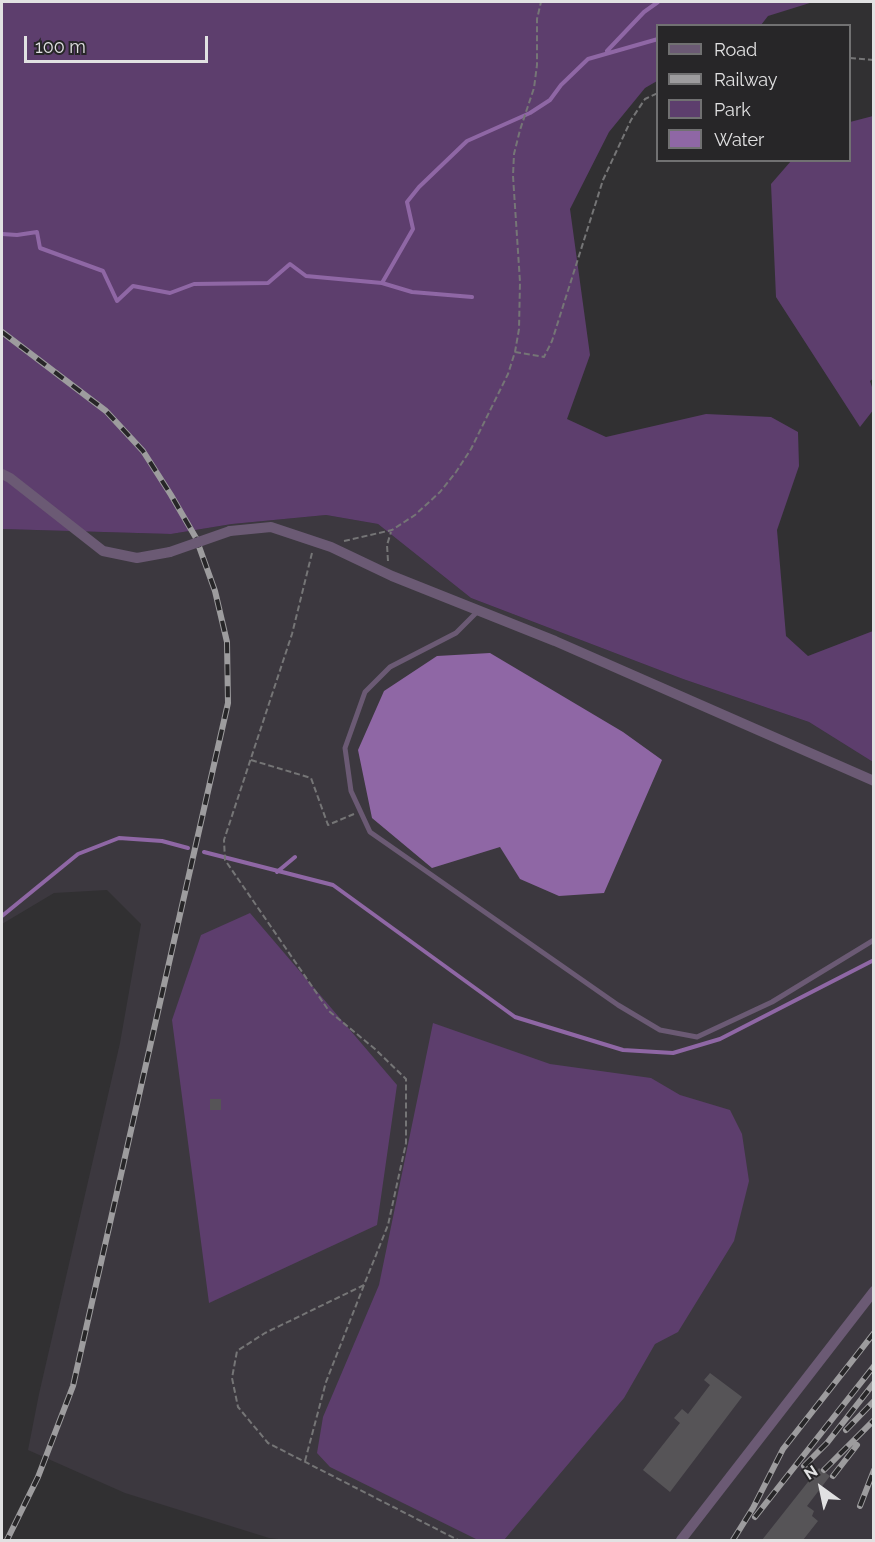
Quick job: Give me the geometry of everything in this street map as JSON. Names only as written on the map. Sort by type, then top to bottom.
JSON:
[{"type":"street","points":[[2,474],[103,551],[137,558],[170,552],[230,531],[271,527],[314,541],[392,576],[555,641],[873,781]]},
{"type":"street","points":[[681,1540],[873,1291]]},
{"type":"lane","points":[[479,610],[456,633],[390,668],[365,692],[345,748],[351,792],[370,832],[618,1005],[660,1030],[697,1037],[772,1002],[873,940]]},
{"type":"path","points":[[331,547],[340,542],[392,530],[415,515],[440,492],[471,449],[508,374],[519,329],[520,282],[513,176],[514,154],[534,88],[537,65],[537,19],[541,2]]},
{"type":"path","points":[[851,58],[873,60]]},
{"type":"path","points":[[515,352],[544,357],[552,341],[603,180],[631,120],[645,99],[656,94]]},
{"type":"path","points":[[392,530],[387,545],[387,561],[392,576]]},
{"type":"path","points":[[305,1462],[326,1382],[388,1225],[406,1143],[406,1079],[375,1049],[329,1011],[225,860],[224,840],[292,634],[310,566],[314,541]]},
{"type":"path","points":[[251,760],[311,778],[328,825],[359,812]]},
{"type":"path","points":[[364,1285],[265,1333],[237,1352],[232,1378],[238,1407],[268,1443],[459,1540]]},
{"type":"shaded area","points":[[326,515],[378,524],[471,598],[683,679],[809,722],[873,762],[873,1540],[287,1540],[269,1538],[125,1493],[28,1450],[120,1043],[141,924],[107,890],[54,893],[2,924],[2,529],[171,534],[232,524]]},
{"type":"green space","points":[[2,2],[813,2],[768,16],[762,24],[656,24],[656,82],[645,88],[609,132],[570,209],[590,355],[567,419],[606,437],[706,414],[771,417],[798,432],[799,466],[777,530],[786,636],[808,656],[873,631],[873,762],[809,722],[683,679],[471,598],[378,524],[326,515],[232,524],[171,534],[2,529]]},
{"type":"green space","points":[[873,116],[874,378],[870,381],[874,409],[860,427],[776,297],[771,184],[790,162],[851,162],[851,122]]},
{"type":"green space","points":[[250,913],[397,1085],[377,1225],[209,1303],[172,1020],[201,935]]},
{"type":"green space","points":[[433,1023],[550,1064],[651,1078],[680,1095],[730,1110],[742,1134],[749,1181],[734,1241],[678,1332],[655,1344],[624,1398],[504,1540],[478,1540],[330,1467],[317,1453],[323,1417],[379,1285]]},
{"type":"water","points":[[490,653],[623,732],[662,760],[604,893],[559,896],[520,879],[500,847],[432,868],[372,818],[358,750],[384,691],[437,656]]},
{"type":"building","points":[[210,1099],[221,1099],[221,1110],[210,1110]]},
{"type":"building","points":[[710,1373],[742,1397],[670,1492],[643,1470],[680,1423],[674,1418],[682,1409],[688,1414],[710,1385],[704,1380]]},
{"type":"building","points":[[819,1468],[830,1476],[807,1506],[814,1511],[812,1516],[818,1521],[803,1540],[762,1540]]},
{"type":"waterway","points":[[607,51],[644,12],[658,2]]},
{"type":"waterway","points":[[2,234],[17,235],[37,232],[40,248],[103,271],[117,301],[133,286],[170,293],[194,284],[268,283],[290,264],[306,276],[382,283],[413,229],[407,202],[419,187],[467,141],[530,113],[550,100],[561,85],[588,59],[656,40]]},
{"type":"waterway","points":[[382,283],[412,292],[472,297]]},
{"type":"waterway","points":[[2,916],[78,854],[119,838],[162,841],[188,848]]},
{"type":"waterway","points":[[204,852],[333,885],[515,1017],[623,1050],[673,1053],[720,1039],[874,960]]},
{"type":"waterway","points":[[277,872],[295,857]]},
{"type":"railway","points":[[2,332],[106,411],[143,451],[171,495],[196,538],[215,591],[227,642],[228,703],[73,1386],[38,1477],[7,1540]]},
{"type":"railway","points":[[733,1540],[753,1508],[783,1449],[874,1333]]},
{"type":"railway","points":[[755,1517],[874,1366]]},
{"type":"railway","points":[[804,1466],[827,1443],[874,1383]]},
{"type":"railway","points":[[846,1430],[874,1401]]},
{"type":"railway","points":[[824,1470],[874,1420]]},
{"type":"railway","points":[[833,1476],[857,1445]]},
{"type":"railway","points":[[860,1506],[874,1470]]}]
